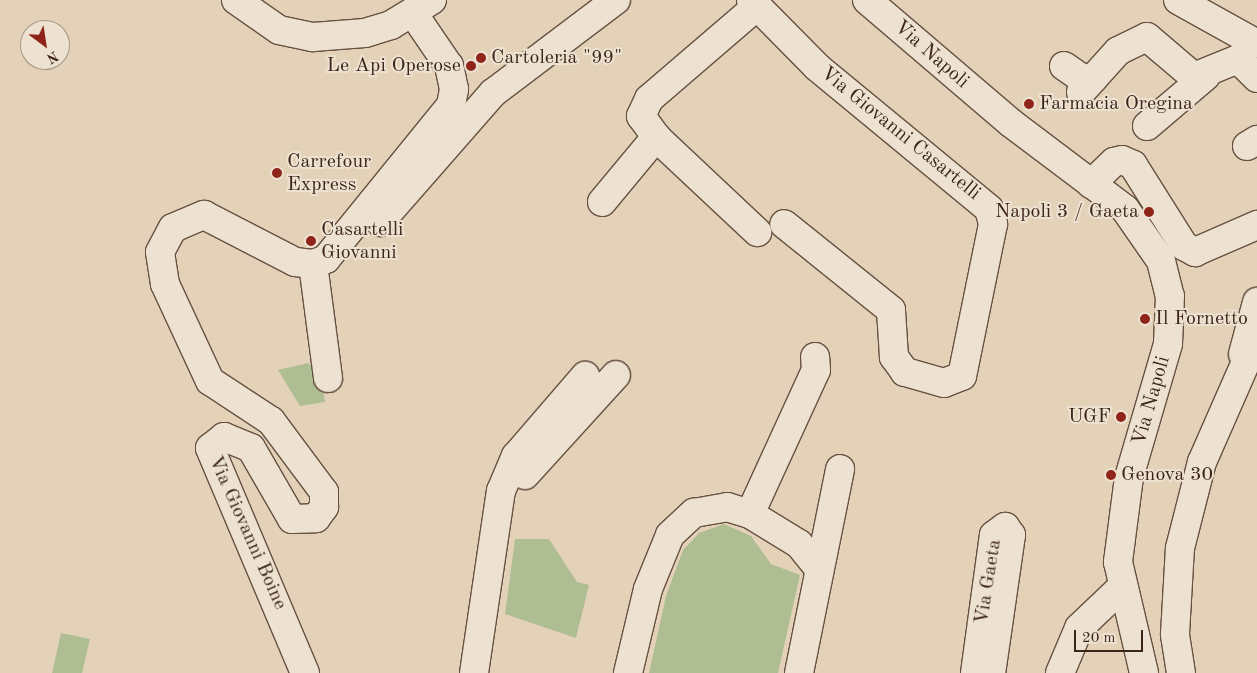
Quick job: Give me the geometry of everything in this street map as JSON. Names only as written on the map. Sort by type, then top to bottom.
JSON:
[{"type":"street","points":[[236,0],[264,22],[293,36],[364,33],[423,7],[451,71],[452,105],[321,261],[328,378]]},
{"type":"street","points":[[321,261],[340,262],[350,260],[493,93],[616,0]]},
{"type":"street","name":"Via Napoli","points":[[867,0],[1011,123],[1124,209],[1146,234],[1161,261],[1170,303],[1165,363],[1122,510],[1121,588],[1144,673]]},
{"type":"street","points":[[1178,0],[1257,44]]},
{"type":"street","name":"Via Giovanni Casartelli","points":[[757,232],[656,137],[641,116],[646,103],[753,3],[817,67],[989,209],[993,224],[962,376],[944,383],[905,372],[894,357],[896,327],[891,310],[784,224]]},
{"type":"street","points":[[1064,66],[1081,78],[1087,85],[1118,51],[1147,38],[1183,71],[1194,77],[1206,76]]},
{"type":"street","points":[[1147,126],[1206,76],[1238,60],[1257,78]]},
{"type":"street","points":[[602,202],[656,137]]},
{"type":"street","points":[[1091,184],[1114,162],[1122,160],[1133,165],[1184,246],[1195,252],[1257,225]]},
{"type":"street","name":"Via Giovanni Boine","points":[[305,673],[210,448],[224,437],[251,448],[292,519],[316,518],[324,506],[324,492],[271,421],[210,381],[165,284],[160,252],[174,228],[204,215],[295,262],[321,261]]},
{"type":"street","points":[[1209,431],[1230,391],[1257,302]]},
{"type":"street","points":[[1181,673],[1175,625],[1180,548],[1209,431],[1257,337]]},
{"type":"street","points":[[750,514],[816,370],[815,357]]},
{"type":"street","points":[[474,673],[502,491],[516,456],[585,376]]},
{"type":"street","points":[[502,491],[522,478],[616,376]]},
{"type":"street","points":[[800,673],[840,469]]},
{"type":"street","points":[[628,673],[648,589],[673,530],[704,509],[731,508],[750,514],[799,544],[819,569]]},
{"type":"street","name":"Via Gaeta","points":[[975,673],[994,535],[1005,527],[1011,535],[991,673]]},
{"type":"street","points":[[1060,673],[1082,623],[1121,588]]},
{"type":"green space","points":[[308,363],[320,372],[325,402],[300,406],[278,370]]},
{"type":"green space","points":[[724,524],[751,536],[771,564],[800,575],[778,673],[649,673],[666,596],[683,550],[699,533]]},
{"type":"green space","points":[[515,539],[549,539],[577,582],[589,585],[576,638],[505,614]]},
{"type":"green space","points":[[61,633],[90,639],[82,673],[52,673]]},
{"type":"place","name":"Cartoleria \"99\"","points":[[481,58]]},
{"type":"place","name":"Le Api Operose","points":[[471,66]]},
{"type":"place","name":"Farmacia Oregina","points":[[1029,104]]},
{"type":"place","name":"Carrefour Express","points":[[277,173]]},
{"type":"place","name":"Napoli 3 / Gaeta","points":[[1149,212]]},
{"type":"place","name":"Casartelli Giovanni","points":[[311,241]]},
{"type":"place","name":"Il Fornetto","points":[[1145,319]]},
{"type":"place","name":"UGF","points":[[1121,417]]},
{"type":"place","name":"Genova 30","points":[[1111,475]]}]
